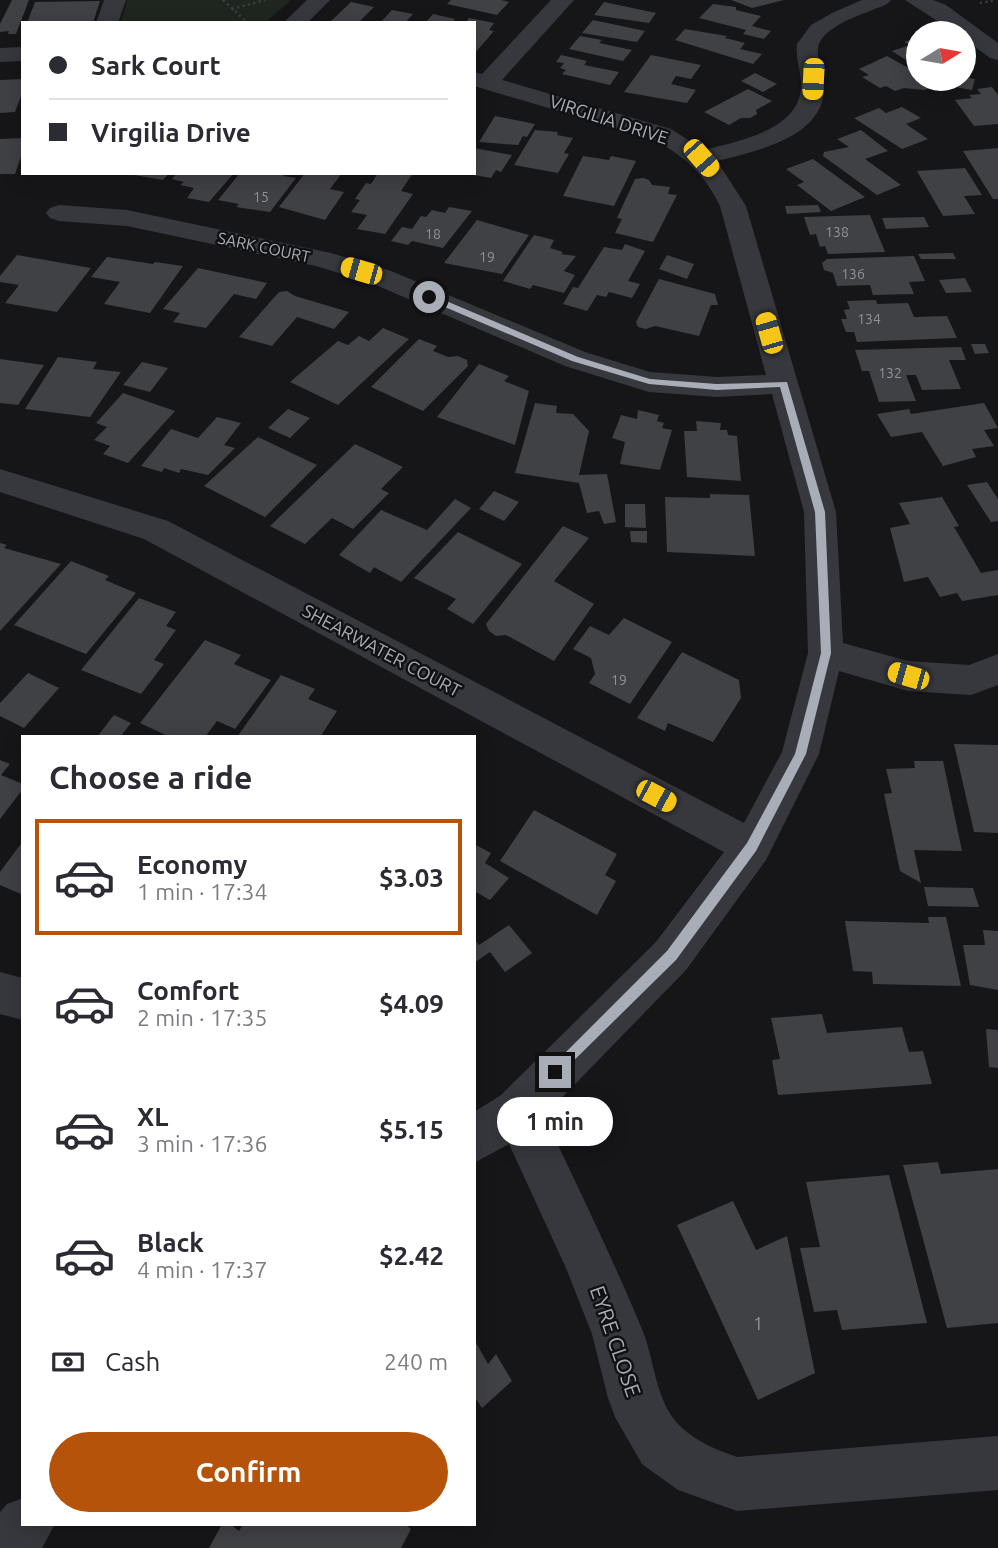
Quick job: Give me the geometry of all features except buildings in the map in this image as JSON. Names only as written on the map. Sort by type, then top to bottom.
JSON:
[{"type":"street","points":[[108,21],[115,0]]},
{"type":"street","points":[[296,21],[319,0]]},
{"type":"street","points":[[481,80],[563,0]]},
{"type":"street","points":[[701,158],[763,141],[792,124],[808,105],[812,93],[808,44],[818,30],[880,0]]},
{"type":"street","points":[[916,0],[938,10],[998,53]]},
{"type":"street","points":[[0,55],[21,54]]},
{"type":"street","name":"VIRGILIA DRIVE","points":[[476,1139],[517,1111],[671,956],[752,847],[800,754],[826,653],[820,512],[733,206],[721,181],[701,158],[683,144],[662,134],[481,80]]},
{"type":"street","name":"SARK COURT","points":[[59,213],[127,218],[322,259],[381,277],[575,359],[649,382],[717,387],[784,384]]},
{"type":"street","name":"SHEARWATER COURT","points":[[0,480],[156,530],[752,847]]},
{"type":"street","points":[[826,653],[908,676],[971,680],[998,669]]},
{"type":"street","points":[[0,993],[21,998]]},
{"type":"street","name":"EYRE CLOSE","points":[[517,1111],[585,1254],[618,1334],[634,1398],[661,1445],[697,1471],[737,1484],[998,1463]]},
{"type":"street","points":[[4,1548],[25,1526]]},
{"type":"path","points":[[223,0],[246,21]]},
{"type":"path","points":[[232,9],[265,0]]},
{"type":"shaded area","points":[[127,0],[291,0],[267,21],[122,21]]},
{"type":"route","points":[[429,297],[575,359],[649,382],[717,387],[784,384],[820,512],[826,653],[800,754],[752,847],[671,956],[555,1072]]}]
